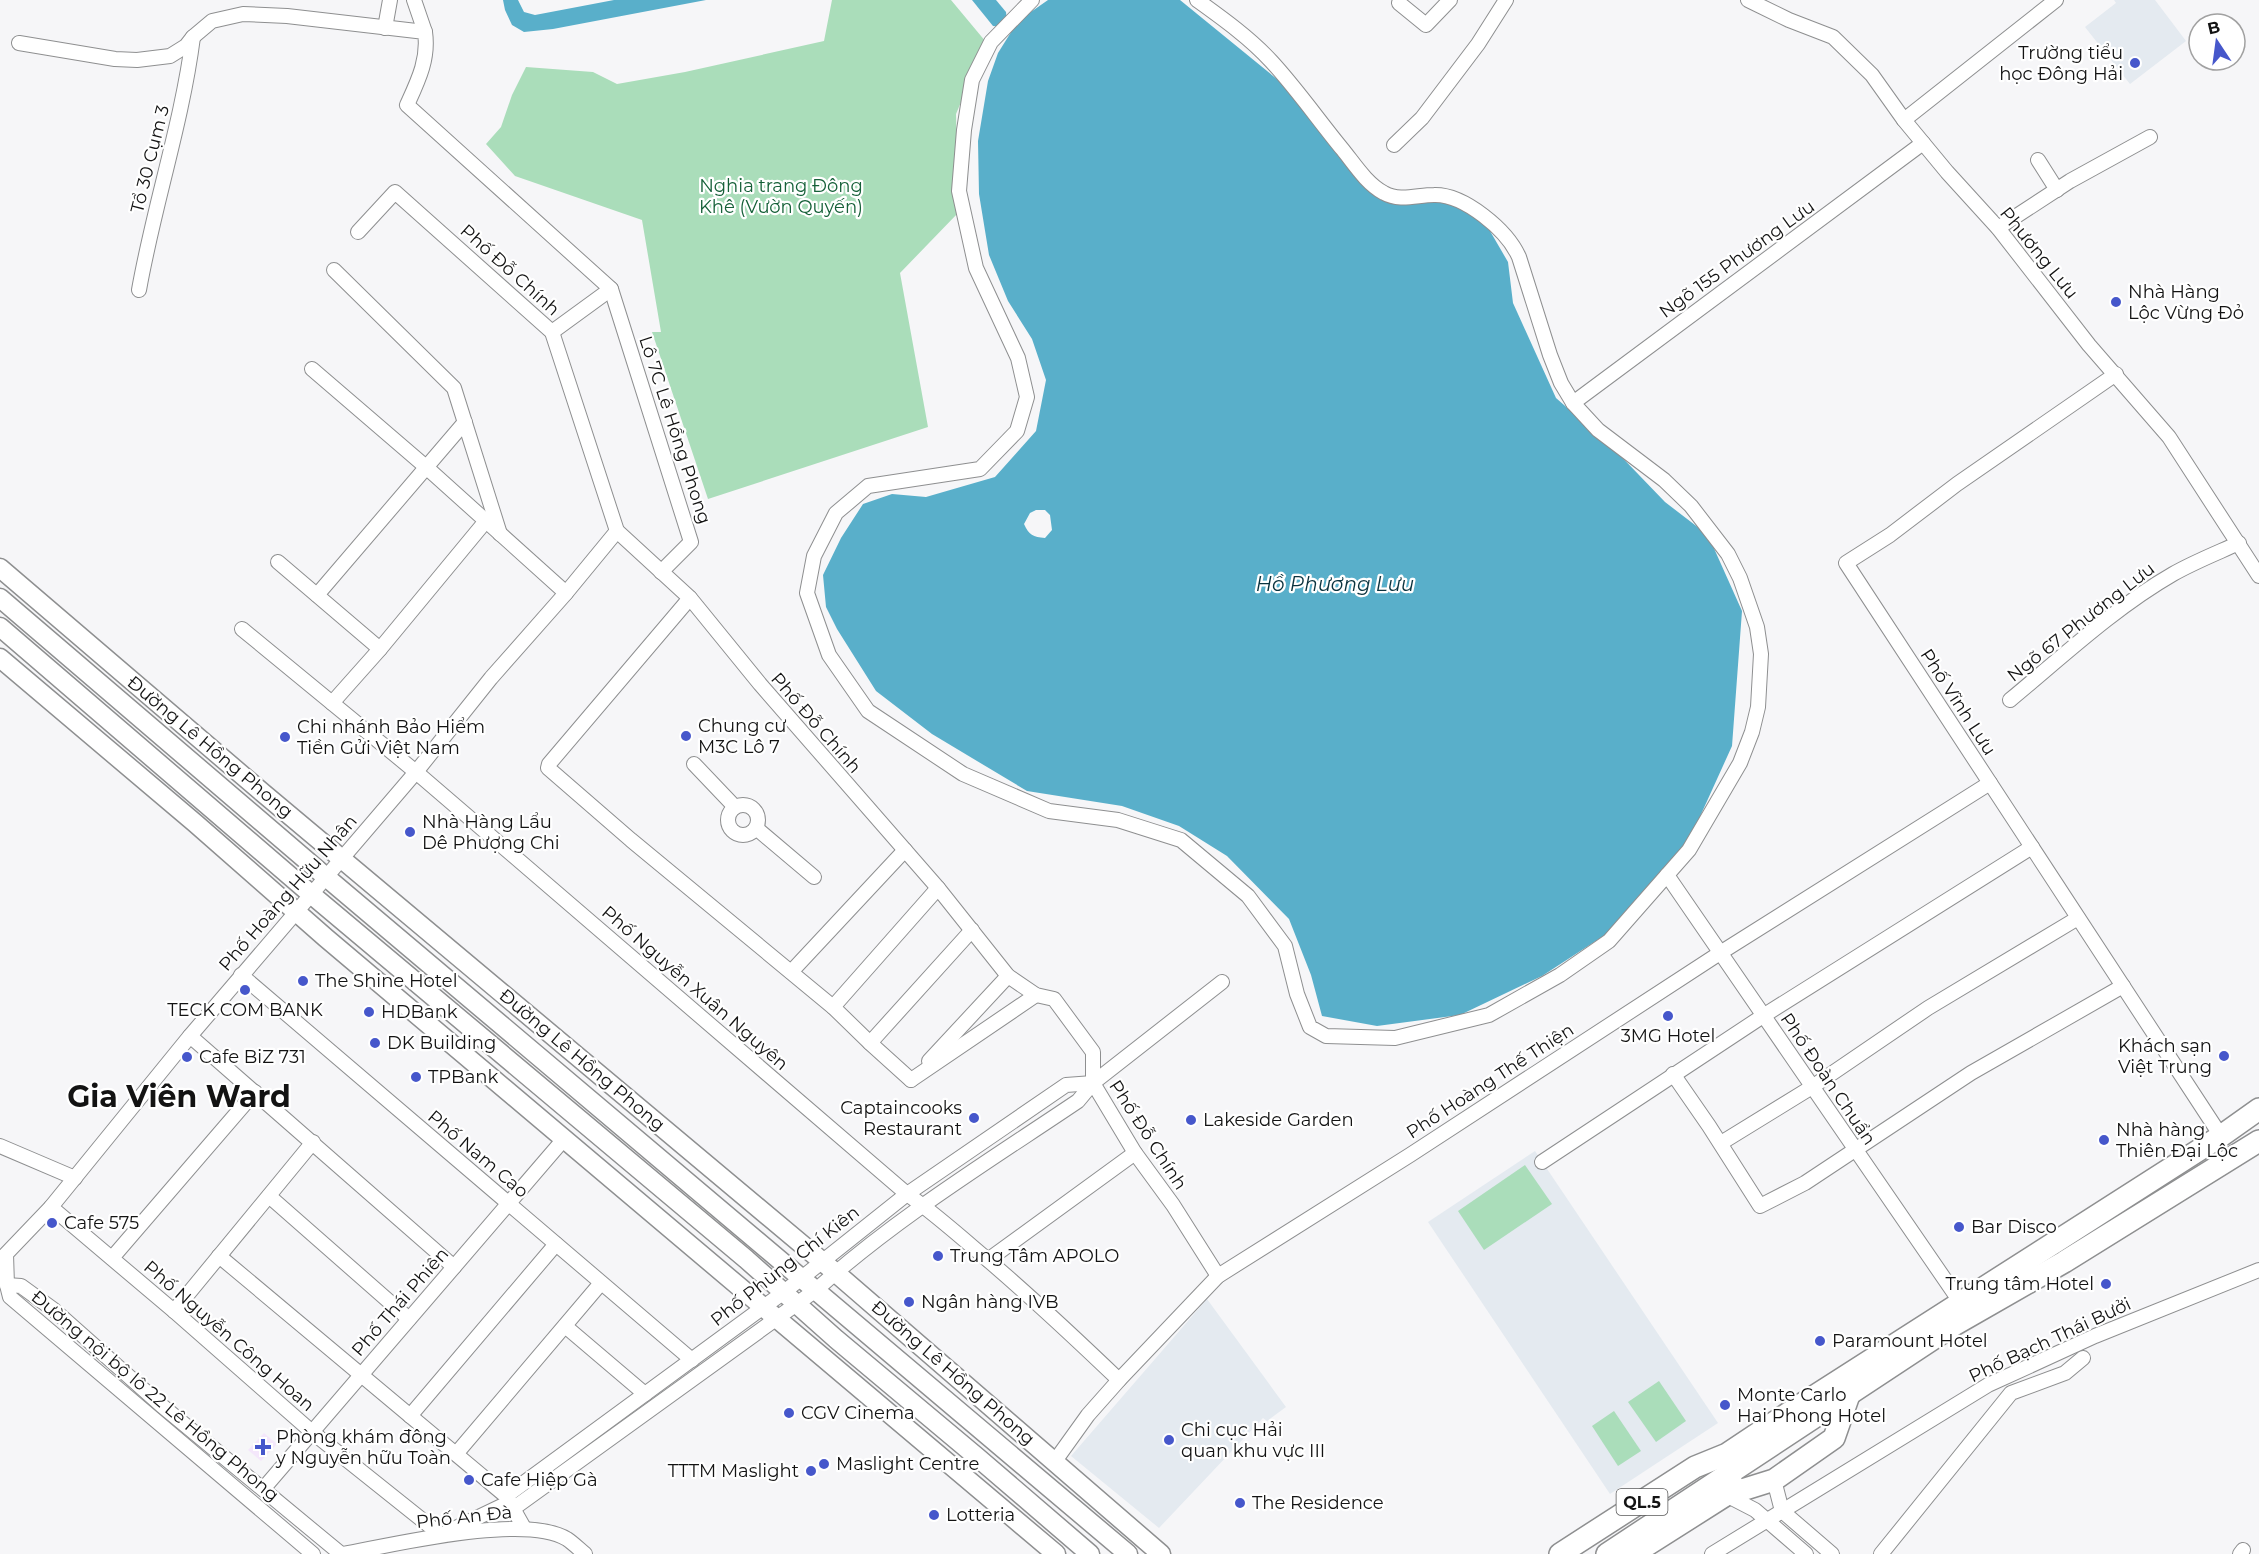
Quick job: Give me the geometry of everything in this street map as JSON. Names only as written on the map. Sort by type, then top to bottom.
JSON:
[{"type":"highway","name":"QL.5","points":[[1606,1554],[1734,1460],[1799,1406],[2221,1136],[2259,1109]]},
{"type":"highway","name":"QL.5","points":[[1581,1554],[1683,1488],[1849,1395],[1954,1325],[2054,1268],[2259,1141]]},
{"type":"highway","points":[[1726,1495],[1774,1480],[1833,1438],[1849,1395]]},
{"type":"highway","name":"QL.5","points":[[1633,1554],[1726,1495],[1734,1460]]},
{"type":"highway","name":"QL.5","points":[[1560,1554],[1695,1467],[1734,1460]]},
{"type":"main road","name":"Đường Lê Hồng Phong","points":[[0,568],[341,859],[829,1267],[1161,1554]]},
{"type":"main road","name":"Đường Lê Hồng Phong","points":[[0,598],[326,877],[1128,1554]]},
{"type":"main road","points":[[0,627],[312,895],[791,1298],[1090,1554]]},
{"type":"main road","points":[[0,658],[195,823],[297,913],[1056,1554]]},
{"type":"street","points":[[385,28],[390,0]]},
{"type":"street","points":[[414,0],[425,32],[426,45],[423,66],[407,105],[611,289],[552,332]]},
{"type":"street","points":[[1032,0],[991,42],[972,80],[964,130],[959,191],[976,268],[1018,358],[1027,397],[1017,431],[980,469],[868,486],[836,513],[814,556],[807,593],[829,655],[868,711],[963,774],[1049,811],[1118,820],[1181,840],[1248,896],[1285,946],[1297,993],[1310,1027],[1326,1036],[1395,1038],[1489,1015],[1560,975],[1609,941],[1689,850],[1740,763],[1752,732],[1758,707],[1761,654],[1757,627],[1740,579],[1728,554],[1691,506],[1664,480],[1598,430],[1572,403],[1550,355],[1513,242],[1478,211],[1450,198],[1435,194],[1408,198],[1393,197],[1383,192],[1362,174],[1271,60],[1197,0]]},
{"type":"street","points":[[1399,3],[1426,25],[1450,0]]},
{"type":"street","points":[[1394,145],[1422,118],[1478,44],[1506,0]]},
{"type":"street","name":"Phương Lưu","points":[[1748,0],[1789,20],[1833,37],[1872,75],[1904,120],[1972,201],[1998,228],[2089,345],[2169,436],[2259,576]]},
{"type":"street","points":[[1904,120],[2056,0]]},
{"type":"street","points":[[19,43],[115,59],[137,60],[170,56],[186,46],[212,21],[243,14],[287,16],[425,32]]},
{"type":"street","name":"Tổ 30 Cụm 3","points":[[140,290],[149,239],[164,186],[182,103],[193,37]]},
{"type":"street","points":[[1998,228],[2057,190],[2150,137]]},
{"type":"street","name":"Ngõ 155 Phương Lưu","points":[[1572,403],[1923,143]]},
{"type":"street","points":[[2038,160],[2057,190]]},
{"type":"street","name":"Phố Đỗ Chính","points":[[358,231],[395,192],[552,332],[617,531],[690,598],[769,695],[938,888],[1008,976],[1036,995],[1054,999],[1093,1052],[1093,1083],[1135,1153],[1173,1205],[1218,1276]]},
{"type":"street","points":[[334,270],[453,388],[500,534]]},
{"type":"street","name":"Lô 7C Lê Hồng Phong","points":[[611,289],[691,542],[661,572]]},
{"type":"street","points":[[312,369],[426,467],[566,593]]},
{"type":"street","name":"Phố Vĩnh Lưu","points":[[2116,374],[1958,484],[1890,535],[1846,563],[2221,1136]]},
{"type":"street","points":[[317,595],[465,422]]},
{"type":"street","points":[[333,703],[486,522]]},
{"type":"street","name":"Phố Hoàng Hữu Nhân","points":[[7,1285],[3,1250],[51,1208],[190,1036],[297,913],[416,772],[491,678],[617,531]]},
{"type":"street","name":"Ngõ 67 Phương Lưu","points":[[2010,700],[2136,599],[2173,574],[2239,543]]},
{"type":"street","points":[[278,562],[380,649]]},
{"type":"street","points":[[690,598],[548,768],[631,840],[833,1007],[911,1080]]},
{"type":"street","name":"Phố Nguyễn Xuân Nguyên","points":[[242,629],[416,772],[907,1194],[988,1260],[1060,1323],[1119,1380]]},
{"type":"street","points":[[694,764],[735,807]]},
{"type":"street","name":"Phố Hoàng Thế Thiện","points":[[1055,1461],[1088,1415],[1218,1276],[1410,1155],[1720,953],[1990,783]]},
{"type":"street","points":[[744,805],[754,809],[758,818],[756,828],[748,835],[738,835],[728,825],[728,815],[735,807],[744,805]]},
{"type":"street","points":[[756,828],[814,877]]},
{"type":"street","points":[[1542,1162],[1763,1016],[2032,847]]},
{"type":"street","points":[[791,972],[905,850]]},
{"type":"street","name":"Phố Đoàn Chuẩn","points":[[1667,875],[1961,1303]]},
{"type":"street","points":[[833,1007],[938,888]]},
{"type":"street","points":[[1721,1143],[1812,1087],[1928,1008],[2078,918]]},
{"type":"street","points":[[870,1043],[972,930]]},
{"type":"street","name":"Phố Nam Cao","points":[[241,975],[692,1360]]},
{"type":"street","points":[[911,1080],[1008,976]]},
{"type":"street","name":"Phố Phùng Chí Kiên","points":[[829,1267],[1078,1101],[1093,1083],[1222,982]]},
{"type":"street","points":[[1673,1074],[1721,1143],[1760,1206],[1805,1183],[1856,1151],[1971,1073],[2123,986]]},
{"type":"street","points":[[911,1080],[1036,995]]},
{"type":"street","points":[[190,1036],[454,1267]]},
{"type":"street","name":"Phố Phùng Chí Kiên","points":[[510,1502],[666,1399],[829,1267],[907,1194],[1066,1085],[1093,1083]]},
{"type":"street","points":[[112,1258],[255,1092]]},
{"type":"street","name":"Phố Thái Phiên","points":[[264,1488],[564,1139]]},
{"type":"street","points":[[174,1311],[313,1142]]},
{"type":"street","points":[[0,1146],[75,1178]]},
{"type":"street","points":[[988,1260],[1135,1153]]},
{"type":"street","points":[[269,1196],[409,1319]]},
{"type":"street","name":"Phố Nguyễn Công Hoan","points":[[51,1208],[174,1311],[312,1432],[441,1535]]},
{"type":"street","points":[[410,1416],[556,1244]]},
{"type":"street","points":[[219,1256],[510,1502],[524,1528]]},
{"type":"street","name":"Phố Bạch Thái Bưởi","points":[[1712,1554],[1988,1385],[2095,1336],[2259,1270]]},
{"type":"street","points":[[456,1454],[602,1283]]},
{"type":"street","name":"Đường nội bộ lô 22 Lê Hồng Phong","points":[[313,1554],[10,1297],[7,1285],[21,1286],[54,1311],[161,1405],[342,1554]]},
{"type":"street","name":"Phố Phùng Chí Kiên","points":[[510,1502],[692,1360],[771,1313]]},
{"type":"street","points":[[565,1326],[650,1391],[666,1399]]},
{"type":"street","points":[[1881,1554],[2011,1393],[2065,1373],[2083,1358]]},
{"type":"street","points":[[1774,1480],[1782,1511],[1832,1554]]},
{"type":"street","points":[[1726,1495],[1755,1510],[1806,1554]]},
{"type":"street","points":[[441,1535],[510,1502]]},
{"type":"street","name":"Phố An Đà","points":[[342,1554],[441,1535],[524,1528],[567,1539],[585,1554]]},
{"type":"shaded area","name":"Trường tiểu học Đông Hải","points":[[2114,0],[2155,0],[2186,41],[2130,84],[2085,27],[2116,3]]},
{"type":"shaded area","points":[[1535,1151],[1718,1423],[1610,1494],[1428,1222]]},
{"type":"shaded area","points":[[1207,1299],[1286,1407],[1267,1421],[1263,1418],[1159,1528],[1071,1456]]},
{"type":"shaded area","name":"Phòng khám đông y Nguyễn hữu Toàn","points":[[264,1433],[277,1444],[261,1461],[248,1450]]},
{"type":"green space","name":"Nghia trang Đông Khê (Vườn Quyến)","points":[[832,0],[951,0],[986,42],[956,114],[958,213],[900,273],[928,427],[708,499],[652,332],[661,332],[642,220],[515,176],[486,144],[501,127],[512,95],[526,67],[593,72],[617,84],[685,72],[824,41]]},
{"type":"green space","points":[[1525,1165],[1552,1204],[1484,1250],[1458,1211]]},
{"type":"green space","points":[[1659,1381],[1686,1421],[1656,1442],[1628,1402]]},
{"type":"green space","points":[[1614,1411],[1641,1451],[1618,1466],[1592,1426]]},
{"type":"water","points":[[503,0],[518,0],[524,12],[535,15],[614,0],[706,0],[553,29],[524,32],[512,25]]},
{"type":"water","points":[[972,0],[996,0],[1006,12],[1007,22],[1003,27],[993,26]]},
{"type":"water","name":"Hồ Phương Lưu","points":[[1048,0],[1180,0],[1289,89],[1382,199],[1444,201],[1472,213],[1490,231],[1508,262],[1513,303],[1556,398],[1613,448],[1665,502],[1708,535],[1742,611],[1732,746],[1688,843],[1608,933],[1542,976],[1460,1015],[1377,1026],[1322,1016],[1311,975],[1289,919],[1227,856],[1179,826],[1122,806],[1027,791],[932,734],[876,691],[837,629],[826,607],[823,575],[841,538],[863,504],[892,494],[926,497],[995,477],[1036,431],[1046,380],[1032,339],[1008,301],[989,255],[979,194],[978,141],[988,81],[998,53],[1018,21]],"holes":[[[1045,510],[1050,515],[1052,530],[1045,538],[1034,536],[1024,524],[1030,513]]]},
{"type":"place","name":"Trường tiểu học Đông Hải","points":[[2135,63]]},
{"type":"place","name":"Nhà Hàng Lộc Vừng Đỏ","points":[[2116,302]]},
{"type":"place","name":"Chung cư M3C Lô 7","points":[[686,736]]},
{"type":"place","name":"Chi nhánh Bảo Hiểm Tiền Gửi Việt Nam","points":[[285,737]]},
{"type":"place","name":"Nhà Hàng Lẩu Dê Phượng Chi","points":[[410,832]]},
{"type":"place","name":"The Shine Hotel","points":[[303,981]]},
{"type":"place","name":"TECK COM BANK","points":[[245,990]]},
{"type":"place","name":"HDBank","points":[[369,1012]]},
{"type":"place","name":"3MG Hotel","points":[[1668,1016]]},
{"type":"place","name":"DK Building","points":[[375,1043]]},
{"type":"place","name":"Khách sạn Việt Trung","points":[[2224,1056]]},
{"type":"place","name":"Cafe BiZ 731","points":[[187,1057]]},
{"type":"place","name":"TPBank","points":[[416,1077]]},
{"type":"place","name":"Captaincooks Restaurant","points":[[974,1118]]},
{"type":"place","name":"Lakeside Garden","points":[[1191,1120]]},
{"type":"place","name":"Nhà hàng Thiên Đại Lộc","points":[[2104,1140]]},
{"type":"place","name":"Cafe 575","points":[[52,1223]]},
{"type":"place","name":"Bar Disco","points":[[1959,1227]]},
{"type":"place","name":"Trung Tâm APOLO","points":[[938,1256]]},
{"type":"place","name":"Trung tâm Hotel","points":[[2106,1284]]},
{"type":"place","name":"Ngân hàng IVB","points":[[909,1302]]},
{"type":"place","name":"Paramount Hotel","points":[[1820,1341]]},
{"type":"place","name":"Monte Carlo Hai Phong Hotel","points":[[1725,1405]]},
{"type":"place","name":"CGV Cinema","points":[[789,1413]]},
{"type":"place","name":"Chi cục Hải quan khu vực III","points":[[1169,1440]]},
{"type":"place","name":"Phòng khám đông y Nguyễn hữu Toàn","points":[[263,1447]]},
{"type":"place","name":"Maslight Centre","points":[[824,1464]]},
{"type":"place","name":"TTTM Maslight","points":[[811,1471]]},
{"type":"place","name":"Cafe Hiệp Gà","points":[[469,1480]]},
{"type":"place","name":"The Residence","points":[[1240,1503]]},
{"type":"place","name":"Lotteria","points":[[934,1515]]},
{"type":"district","name":"Gia Viên Ward","points":[[179,1097]]}]
